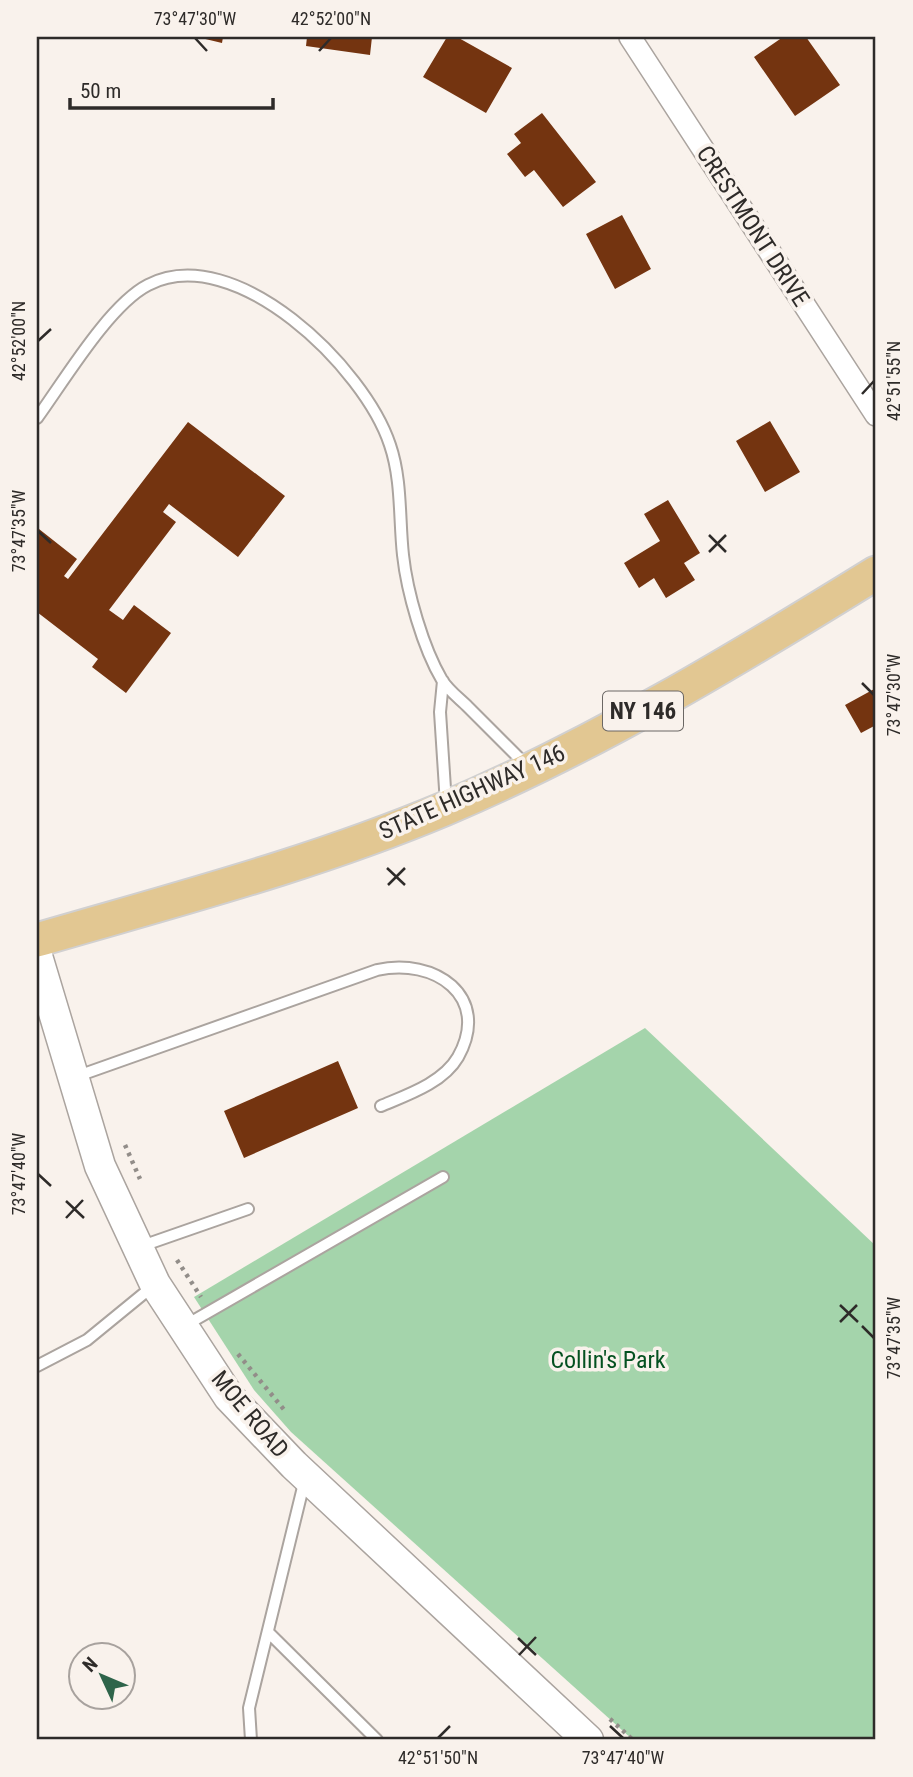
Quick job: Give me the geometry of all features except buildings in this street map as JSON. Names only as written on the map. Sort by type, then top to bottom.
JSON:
[{"type":"main road","name":"STATE HIGHWAY 146","points":[[37,940],[300,863],[447,808],[626,720],[774,637],[876,573]]},
{"type":"street","name":"CRESTMONT DRIVE","points":[[630,37],[876,415]]},
{"type":"street","name":"MOE ROAD","points":[[37,956],[100,1166],[155,1284],[229,1397],[306,1476],[588,1740]]},
{"type":"lane","points":[[37,418],[119,306],[149,285],[182,275],[218,278],[257,298],[302,328],[338,359],[379,415],[391,447],[395,468],[409,598],[443,681],[531,769]]},
{"type":"lane","points":[[443,681],[440,712],[447,808]]},
{"type":"lane","points":[[74,1077],[377,970],[396,966],[421,968],[439,975],[457,992],[466,1011],[467,1034],[458,1058],[443,1075],[381,1106]]},
{"type":"lane","points":[[183,1326],[443,1177]]},
{"type":"lane","points":[[138,1247],[248,1209]]},
{"type":"lane","points":[[37,1366],[87,1340],[155,1284]]},
{"type":"lane","points":[[251,1740],[249,1708],[306,1476]]},
{"type":"lane","points":[[269,1633],[377,1740]]},
{"type":"path","points":[[124,1142],[143,1186]]},
{"type":"path","points":[[166,1238],[234,1349],[294,1420]]},
{"type":"path","points":[[603,1712],[633,1740]]},
{"type":"green space","name":"Collin's Park","points":[[645,1028],[876,1246],[876,1740],[633,1740],[291,1432],[254,1390],[194,1297]]}]
